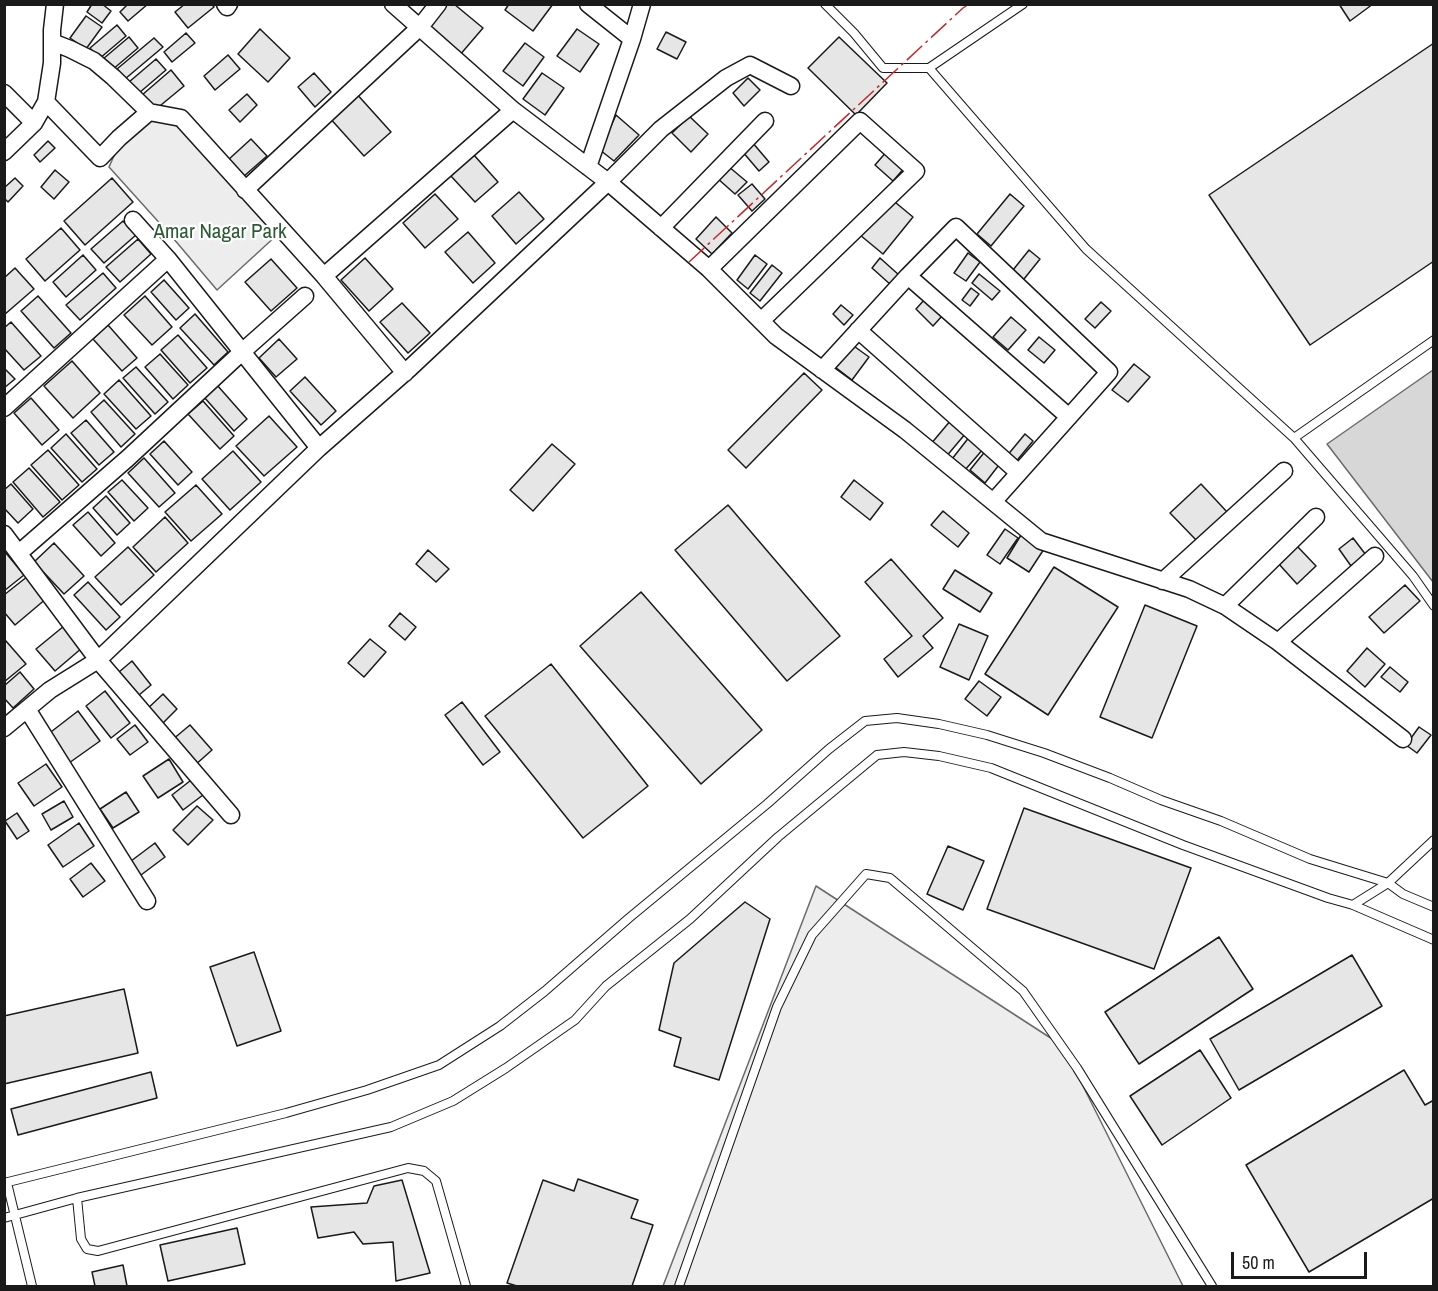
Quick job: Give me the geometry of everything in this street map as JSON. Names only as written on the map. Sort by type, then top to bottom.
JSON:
[{"type":"street","points":[[4,152],[34,123],[46,102],[52,63],[55,4]]},
{"type":"street","points":[[393,4],[513,110],[608,182],[662,228],[709,269],[776,336],[905,430],[1041,541],[1189,589],[1225,606],[1278,642],[1403,739]]},
{"type":"street","points":[[246,190],[420,27],[438,4]]},
{"type":"street","points":[[588,4],[632,39]]},
{"type":"street","points":[[588,167],[642,4]]},
{"type":"street","points":[[52,42],[94,61],[149,112],[181,118],[324,276],[405,373]]},
{"type":"street","points":[[7,721],[27,709],[50,690],[99,660],[319,448],[405,373],[661,129],[726,78],[750,65],[791,86]]},
{"type":"street","points":[[4,93],[34,123]]},
{"type":"street","points":[[46,102],[100,158],[149,112]]},
{"type":"street","points":[[324,276],[513,110]]},
{"type":"street","points":[[662,228],[765,121]]},
{"type":"street","points":[[709,269],[860,121],[916,171],[761,321]]},
{"type":"street","points":[[134,220],[243,351],[319,448]]},
{"type":"street","points":[[822,370],[956,227],[1109,372],[993,502]]},
{"type":"street","points":[[4,408],[168,259]]},
{"type":"street","points":[[908,276],[1069,417]]},
{"type":"street","points":[[20,552],[128,458],[305,296]]},
{"type":"street","points":[[858,330],[1019,473]]},
{"type":"street","points":[[1163,581],[1284,471]]},
{"type":"street","points":[[1225,606],[1316,516]]},
{"type":"street","points":[[4,534],[20,552],[99,660],[231,815]]},
{"type":"street","points":[[1278,642],[1375,556]]},
{"type":"street","points":[[27,709],[147,901]]},
{"type":"lane","points":[[825,4],[854,33],[883,68],[929,68],[1023,4]]},
{"type":"lane","points":[[929,68],[1086,249],[1294,438],[1413,576],[1434,606]]},
{"type":"lane","points":[[1294,438],[1434,340]]},
{"type":"lane","points":[[32,1287],[6,1183],[286,1113],[367,1090],[439,1065],[500,1026],[545,991],[767,804],[829,748],[865,722],[897,718],[939,724],[987,735],[1055,757],[1161,800],[1221,821],[1310,859],[1388,883],[1403,894],[1434,907]]},
{"type":"lane","points":[[4,1218],[77,1198],[391,1127],[453,1101],[506,1068],[575,1020],[606,986],[690,919],[778,837],[877,755],[904,752],[939,756],[991,768],[1183,845],[1353,905],[1434,940]]},
{"type":"lane","points":[[1353,905],[1388,883],[1434,840]]},
{"type":"lane","points":[[679,1287],[777,1007],[812,935],[866,874],[890,878],[1023,991],[1077,1068],[1212,1287]]},
{"type":"lane","points":[[77,1198],[81,1239],[87,1249],[98,1251],[408,1168],[424,1171],[436,1181],[466,1287]]},
{"type":"shaded area","name":"Amar Nagar Park","points":[[172,119],[277,235],[217,290],[109,167],[121,140],[143,120]]},
{"type":"shaded area","points":[[1433,370],[1433,582],[1327,444]]},
{"type":"shaded area","points":[[816,886],[1063,1046],[1183,1286],[663,1286]]},
{"type":"building","points":[[92,4],[102,4],[111,11],[102,23],[87,12]]},
{"type":"building","points":[[128,4],[148,4],[128,21],[120,12]]},
{"type":"building","points":[[185,4],[212,4],[214,7],[188,28],[175,12]]},
{"type":"building","points":[[442,4],[454,4],[483,28],[459,56],[423,27]]},
{"type":"building","points":[[509,4],[553,4],[533,31],[505,10]]},
{"type":"building","points":[[1339,4],[1373,4],[1350,21]]},
{"type":"building","points":[[86,16],[102,27],[86,49],[70,38]]},
{"type":"building","points":[[117,25],[126,36],[99,59],[90,48]]},
{"type":"building","points":[[260,29],[290,58],[268,82],[238,54]]},
{"type":"building","points":[[577,29],[599,44],[580,72],[557,56]]},
{"type":"building","points":[[666,32],[686,42],[677,59],[657,49]]},
{"type":"building","points":[[186,33],[195,43],[172,62],[164,52]]},
{"type":"building","points":[[129,37],[138,48],[112,70],[103,59]]},
{"type":"building","points":[[839,37],[887,83],[856,115],[808,68]]},
{"type":"building","points":[[154,38],[163,47],[125,79],[117,69]]},
{"type":"building","points":[[525,43],[544,57],[523,86],[503,71]]},
{"type":"building","points":[[1434,43],[1434,261],[1310,345],[1209,195]]},
{"type":"building","points":[[228,55],[240,69],[215,90],[204,76]]},
{"type":"building","points":[[156,59],[166,70],[139,93],[129,82]]},
{"type":"building","points":[[171,70],[184,86],[155,110],[142,95]]},
{"type":"building","points":[[314,73],[331,92],[315,107],[298,87]]},
{"type":"building","points":[[542,73],[564,88],[545,115],[523,99]]},
{"type":"building","points":[[748,78],[760,90],[744,106],[733,93]]},
{"type":"building","points":[[355,92],[391,132],[364,156],[328,116]]},
{"type":"building","points":[[247,94],[257,105],[240,122],[229,110]]},
{"type":"building","points":[[616,115],[639,135],[614,161],[600,150]]},
{"type":"building","points":[[689,116],[708,134],[691,152],[672,133]]},
{"type":"building","points":[[251,139],[267,156],[243,177],[228,160]]},
{"type":"building","points":[[48,141],[55,148],[40,162],[34,155]]},
{"type":"building","points":[[752,142],[769,162],[759,171],[742,151]]},
{"type":"building","points":[[888,150],[906,166],[893,181],[875,165]]},
{"type":"building","points":[[473,154],[498,182],[475,202],[450,175]]},
{"type":"building","points":[[728,166],[747,182],[735,194],[717,178]]},
{"type":"building","points":[[55,170],[69,182],[54,199],[41,187]]},
{"type":"building","points":[[15,178],[23,186],[8,202],[4,198],[4,188]]},
{"type":"building","points":[[112,178],[133,202],[85,245],[64,221]]},
{"type":"building","points":[[752,184],[765,199],[752,211],[738,195]]},
{"type":"building","points":[[519,192],[544,219],[516,244],[492,216]]},
{"type":"building","points":[[435,194],[458,219],[425,248],[403,223]]},
{"type":"building","points":[[1010,194],[1024,206],[991,246],[977,234]]},
{"type":"building","points":[[890,198],[913,217],[883,254],[860,235]]},
{"type":"building","points":[[716,217],[732,233],[712,254],[696,239]]},
{"type":"building","points":[[123,221],[136,235],[104,263],[91,249]]},
{"type":"building","points":[[61,228],[80,250],[45,281],[26,259]]},
{"type":"building","points":[[468,232],[495,263],[473,283],[445,252]]},
{"type":"building","points":[[138,239],[151,254],[120,282],[106,267]]},
{"type":"building","points":[[1029,250],[1040,259],[1020,284],[1009,275]]},
{"type":"building","points":[[968,253],[980,262],[966,281],[954,273]]},
{"type":"building","points":[[83,255],[96,270],[66,297],[53,282]]},
{"type":"building","points":[[755,255],[767,264],[748,289],[737,280]]},
{"type":"building","points":[[365,258],[393,289],[369,311],[341,280]]},
{"type":"building","points":[[880,258],[899,275],[891,285],[872,268]]},
{"type":"building","points":[[271,259],[297,288],[271,311],[245,282]]},
{"type":"building","points":[[772,265],[782,273],[760,301],[750,293]]},
{"type":"building","points":[[15,268],[34,289],[4,315],[4,278]]},
{"type":"building","points":[[103,273],[116,288],[80,320],[66,305]]},
{"type":"building","points":[[979,274],[1000,291],[992,300],[972,283]]},
{"type":"building","points":[[164,280],[189,308],[176,320],[151,292]]},
{"type":"building","points":[[971,288],[979,294],[970,306],[962,300]]},
{"type":"building","points":[[38,296],[71,333],[54,348],[21,311]]},
{"type":"building","points":[[145,296],[172,327],[152,345],[124,315]]},
{"type":"building","points":[[925,299],[942,316],[933,326],[916,309]]},
{"type":"building","points":[[1101,302],[1111,311],[1095,328],[1085,319]]},
{"type":"building","points":[[402,303],[430,333],[408,353],[380,322]]},
{"type":"building","points":[[841,305],[853,315],[844,325],[833,314]]},
{"type":"building","points":[[195,314],[228,352],[214,365],[180,328]]},
{"type":"building","points":[[1011,317],[1026,330],[1008,350],[993,337]]},
{"type":"building","points":[[11,322],[41,356],[24,370],[4,348],[4,328]]},
{"type":"building","points":[[108,325],[137,358],[122,371],[93,339]]},
{"type":"building","points":[[178,335],[207,368],[190,383],[161,350]]},
{"type":"building","points":[[1039,337],[1055,350],[1044,363],[1028,350]]},
{"type":"building","points":[[279,339],[297,359],[276,377],[259,358]]},
{"type":"building","points":[[851,344],[869,357],[852,380],[835,367]]},
{"type":"building","points":[[160,354],[188,385],[173,399],[145,367]]},
{"type":"building","points":[[72,361],[100,393],[73,418],[44,386]]},
{"type":"building","points":[[1134,364],[1150,377],[1128,402],[1112,390]]},
{"type":"building","points":[[136,367],[168,402],[155,414],[123,378]]},
{"type":"building","points":[[4,368],[15,379],[4,388]]},
{"type":"building","points":[[804,373],[822,390],[746,468],[728,450]]},
{"type":"building","points":[[305,377],[336,411],[321,425],[290,391]]},
{"type":"building","points":[[119,380],[151,416],[136,429],[104,394]]},
{"type":"building","points":[[217,385],[247,419],[234,431],[204,397]]},
{"type":"building","points":[[31,398],[59,430],[42,445],[14,413]]},
{"type":"building","points":[[104,400],[135,434],[121,447],[91,412]]},
{"type":"building","points":[[203,401],[234,436],[220,449],[188,414]]},
{"type":"building","points":[[269,416],[297,447],[264,476],[236,446]]},
{"type":"building","points":[[86,420],[114,452],[99,465],[71,433]]},
{"type":"building","points":[[951,420],[966,433],[945,458],[930,445]]},
{"type":"building","points":[[66,434],[97,469],[82,482],[51,448]]},
{"type":"building","points":[[1025,434],[1033,441],[1014,464],[1006,457]]},
{"type":"building","points":[[970,436],[984,448],[965,470],[952,459]]},
{"type":"building","points":[[164,441],[192,472],[178,485],[150,454]]},
{"type":"building","points":[[552,444],[575,464],[533,511],[510,490]]},
{"type":"building","points":[[987,449],[1002,461],[985,483],[970,470]]},
{"type":"building","points":[[48,450],[79,485],[62,500],[31,465]]},
{"type":"building","points":[[233,451],[261,482],[230,510],[202,479]]},
{"type":"building","points":[[144,458],[175,493],[159,507],[128,473]]},
{"type":"building","points":[[29,468],[60,502],[43,517],[13,482]]},
{"type":"building","points":[[122,480],[148,508],[134,521],[108,492]]},
{"type":"building","points":[[854,480],[883,503],[870,520],[841,497]]},
{"type":"building","points":[[11,484],[33,509],[18,523],[4,508],[4,490]]},
{"type":"building","points":[[1201,484],[1228,513],[1198,542],[1170,513]]},
{"type":"building","points":[[196,485],[222,514],[191,541],[165,512]]},
{"type":"building","points":[[106,496],[130,523],[117,535],[93,508]]},
{"type":"building","points":[[728,505],[840,636],[787,681],[675,550]]},
{"type":"building","points":[[943,511],[969,533],[958,547],[931,525]]},
{"type":"building","points":[[88,512],[115,543],[101,556],[73,525]]},
{"type":"building","points":[[165,517],[188,543],[156,572],[133,547]]},
{"type":"building","points":[[1005,529],[1018,538],[1000,564],[987,555]]},
{"type":"building","points":[[1021,535],[1044,549],[1029,572],[1007,558]]},
{"type":"building","points":[[1353,538],[1366,555],[1351,566],[1339,549]]},
{"type":"building","points":[[54,543],[84,576],[64,594],[34,562]]},
{"type":"building","points":[[1297,546],[1316,566],[1297,584],[1278,563]]},
{"type":"building","points":[[128,547],[154,575],[121,605],[95,577]]},
{"type":"building","points":[[428,550],[449,569],[436,582],[416,564]]},
{"type":"building","points":[[6,553],[24,575],[4,591],[4,554]]},
{"type":"building","points":[[891,559],[943,618],[923,636],[933,648],[898,677],[884,659],[912,636],[865,582]]},
{"type":"building","points":[[1054,567],[1118,607],[1048,715],[985,674]]},
{"type":"building","points":[[955,570],[992,593],[980,612],[943,589]]},
{"type":"building","points":[[28,576],[47,598],[15,625],[4,612],[4,595]]},
{"type":"building","points":[[88,582],[120,617],[106,630],[74,595]]},
{"type":"building","points":[[1405,585],[1420,601],[1384,633],[1369,617]]},
{"type":"building","points":[[641,592],[762,730],[701,784],[580,646]]},
{"type":"building","points":[[1145,605],[1197,626],[1152,738],[1100,717]]},
{"type":"building","points":[[400,613],[416,627],[405,640],[389,626]]},
{"type":"building","points":[[959,624],[988,636],[969,680],[940,667]]},
{"type":"building","points":[[64,626],[82,648],[55,671],[36,649]]},
{"type":"building","points":[[370,639],[386,652],[364,677],[348,663]]},
{"type":"building","points":[[6,641],[26,664],[4,682],[4,643]]},
{"type":"building","points":[[1367,648],[1385,664],[1365,687],[1347,671]]},
{"type":"building","points":[[132,661],[151,685],[139,695],[119,672]]},
{"type":"building","points":[[551,664],[648,786],[583,838],[485,716]]},
{"type":"building","points":[[1390,667],[1408,682],[1400,692],[1381,677]]},
{"type":"building","points":[[20,672],[34,689],[13,708],[4,698],[4,686]]},
{"type":"building","points":[[979,681],[1001,697],[987,716],[965,699]]},
{"type":"building","points":[[105,691],[130,723],[111,738],[86,706]]},
{"type":"building","points":[[163,694],[177,709],[159,727],[144,712]]},
{"type":"building","points":[[462,702],[500,752],[483,765],[445,715]]},
{"type":"building","points":[[78,711],[100,741],[69,763],[47,735]]},
{"type":"building","points":[[135,725],[148,742],[130,755],[117,739]]},
{"type":"building","points":[[190,725],[212,750],[194,766],[172,740]]},
{"type":"building","points":[[1419,727],[1431,735],[1417,753],[1406,745]]},
{"type":"building","points":[[169,759],[183,782],[158,798],[143,776]]},
{"type":"building","points":[[46,764],[62,787],[34,806],[18,783]]},
{"type":"building","points":[[195,777],[207,792],[183,810],[172,795]]},
{"type":"building","points":[[126,792],[139,812],[113,828],[100,809]]},
{"type":"building","points":[[64,801],[73,817],[51,830],[42,814]]},
{"type":"building","points":[[197,806],[213,820],[188,845],[173,830]]},
{"type":"building","points":[[1024,808],[1191,868],[1154,969],[987,909]]},
{"type":"building","points":[[17,813],[29,831],[17,839],[5,821]]},
{"type":"building","points":[[79,823],[94,846],[63,867],[48,845]]},
{"type":"building","points":[[155,843],[165,857],[137,878],[127,864]]},
{"type":"building","points":[[948,846],[984,861],[963,910],[927,894]]},
{"type":"building","points":[[91,863],[105,881],[83,897],[70,879]]},
{"type":"building","points":[[745,902],[770,919],[719,1080],[674,1066],[681,1038],[659,1030],[674,963]]},
{"type":"building","points":[[1219,937],[1253,989],[1139,1064],[1105,1012]]},
{"type":"building","points":[[254,952],[281,1031],[237,1046],[210,967]]},
{"type":"building","points":[[1352,955],[1382,1006],[1239,1090],[1210,1039]]},
{"type":"building","points":[[124,989],[138,1053],[4,1084],[4,1016]]},
{"type":"building","points":[[1200,1050],[1231,1098],[1162,1145],[1130,1096]]},
{"type":"building","points":[[1404,1070],[1425,1105],[1434,1100],[1434,1198],[1309,1272],[1246,1165]]},
{"type":"building","points":[[151,1072],[157,1098],[18,1135],[11,1109]]},
{"type":"building","points":[[578,1179],[638,1200],[631,1218],[653,1225],[632,1286],[517,1286],[507,1283],[543,1180],[574,1191]]},
{"type":"building","points":[[402,1180],[430,1273],[396,1281],[393,1242],[363,1244],[354,1232],[318,1238],[311,1207],[367,1203],[374,1186]]},
{"type":"building","points":[[237,1228],[245,1264],[168,1281],[160,1245]]},
{"type":"building","points":[[123,1265],[127,1286],[95,1286],[92,1272]]},
{"type":"power","points":[[689,262],[969,4]]}]
